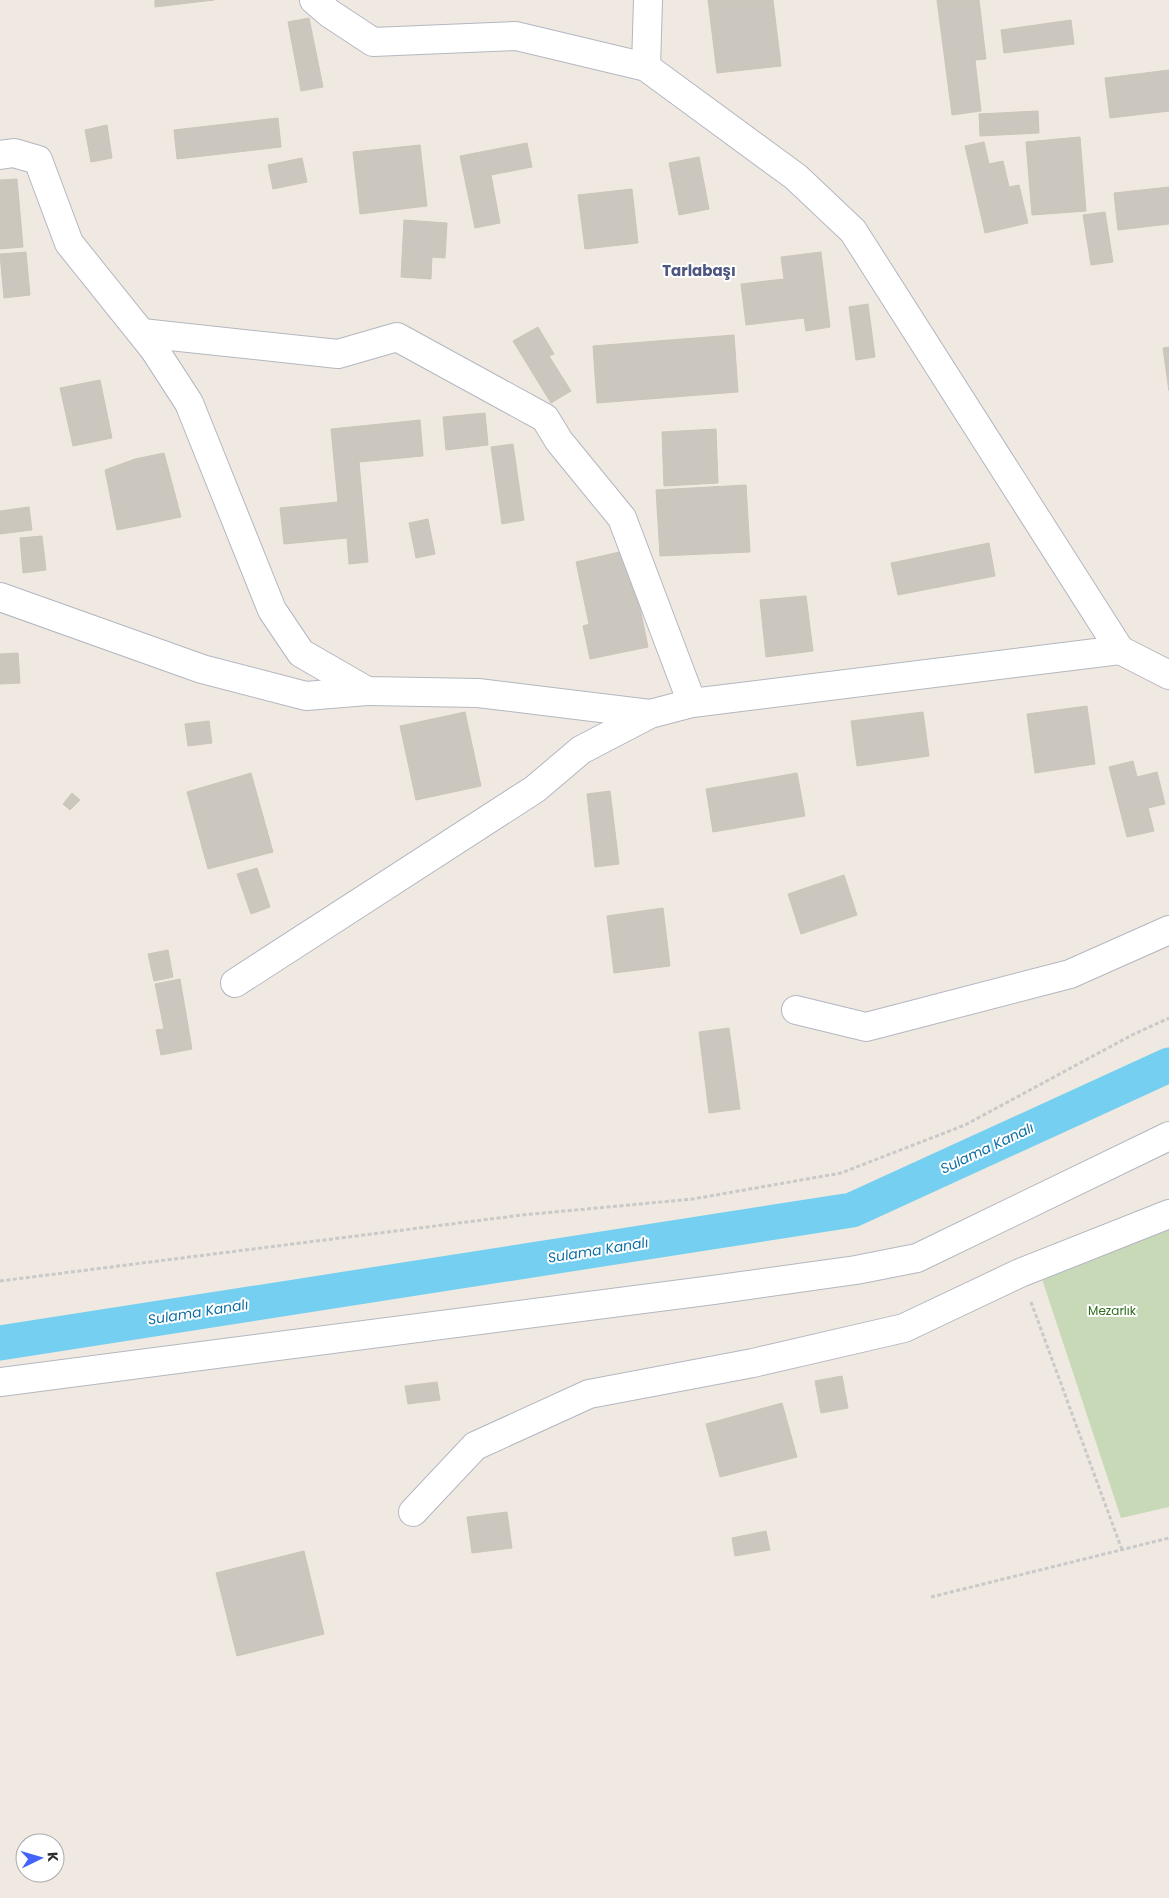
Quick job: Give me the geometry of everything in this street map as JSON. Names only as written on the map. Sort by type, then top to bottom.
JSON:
[{"type":"street","points":[[314,0],[329,13],[373,42],[516,36],[646,67],[796,177],[853,231],[1120,650],[1169,674]]},
{"type":"street","points":[[646,67],[648,0]]},
{"type":"street","points":[[0,154],[14,153],[38,160],[69,243],[142,334],[189,403],[272,610],[301,653],[367,691]]},
{"type":"street","points":[[142,334],[338,354],[397,337],[545,418],[558,441],[622,518],[692,703]]},
{"type":"street","points":[[0,597],[202,669],[306,696],[367,691],[478,693],[650,714]]},
{"type":"street","points":[[235,983],[535,789],[581,750],[650,714],[692,703],[1120,650]]},
{"type":"street","points":[[796,1010],[866,1028],[1070,974],[1169,930]]},
{"type":"street","points":[[0,1382],[713,1290],[856,1270],[917,1258],[1152,1146],[1169,1136]]},
{"type":"street","points":[[413,1512],[475,1446],[589,1394],[753,1363],[904,1328],[1020,1273],[1169,1214]]},
{"type":"path","points":[[0,1281],[512,1217],[693,1199],[841,1173],[965,1125],[1132,1035],[1169,1018]]},
{"type":"path","points":[[1020,1273],[1122,1550]]},
{"type":"path","points":[[931,1597],[1169,1538]]},
{"type":"green space","name":"Mezarlık","points":[[1169,1230],[1169,1507],[1121,1518],[1041,1276]]},
{"type":"building","points":[[155,0],[214,0],[155,7]]},
{"type":"building","points":[[708,0],[773,0],[781,66],[717,73]]},
{"type":"building","points":[[937,0],[979,0],[986,59],[975,60],[981,111],[952,115]]},
{"type":"building","points":[[309,18],[323,87],[301,91],[288,22]]},
{"type":"building","points":[[1071,20],[1074,44],[1004,53],[1001,30]]},
{"type":"building","points":[[1169,70],[1169,111],[1110,118],[1105,78]]},
{"type":"building","points":[[1038,111],[1039,133],[980,136],[979,114]]},
{"type":"building","points":[[278,118],[281,147],[177,159],[174,130]]},
{"type":"building","points":[[107,125],[112,158],[91,162],[85,130]]},
{"type":"building","points":[[1080,137],[1086,211],[1032,215],[1026,142]]},
{"type":"building","points":[[984,142],[989,164],[1003,161],[1009,187],[1019,185],[1028,223],[985,233],[965,146]]},
{"type":"building","points":[[527,143],[532,167],[491,175],[500,223],[475,228],[460,156]]},
{"type":"building","points":[[420,145],[427,206],[360,214],[353,152]]},
{"type":"building","points":[[699,157],[709,209],[679,215],[669,163]]},
{"type":"building","points":[[302,158],[307,182],[273,189],[268,165]]},
{"type":"building","points":[[17,179],[23,247],[0,249],[0,180]]},
{"type":"building","points":[[1169,187],[1169,224],[1118,230],[1114,193]]},
{"type":"building","points":[[632,189],[638,243],[585,249],[578,195]]},
{"type":"building","points":[[1105,212],[1113,262],[1091,265],[1083,215]]},
{"type":"building","points":[[404,220],[447,223],[445,258],[432,257],[431,279],[401,277]]},
{"type":"building","points":[[26,252],[30,295],[4,298],[0,254]]},
{"type":"building","points":[[821,252],[830,327],[806,331],[804,318],[746,325],[741,284],[784,279],[781,257]]},
{"type":"building","points":[[868,304],[875,357],[856,360],[849,307]]},
{"type":"building","points":[[538,327],[554,354],[549,356],[571,391],[551,403],[513,341]]},
{"type":"building","points":[[734,335],[738,392],[597,403],[593,346]]},
{"type":"building","points":[[1169,347],[1169,391],[1163,348]]},
{"type":"building","points":[[100,380],[112,438],[73,446],[60,388]]},
{"type":"building","points":[[485,413],[488,445],[446,450],[443,417]]},
{"type":"building","points":[[420,420],[423,456],[359,462],[368,562],[349,564],[347,538],[284,544],[280,508],[338,502],[331,429]]},
{"type":"building","points":[[716,429],[718,483],[664,486],[662,432]]},
{"type":"building","points":[[513,444],[524,520],[502,524],[491,447]]},
{"type":"building","points":[[164,453],[181,517],[117,530],[105,470],[135,459]]},
{"type":"building","points":[[746,485],[750,552],[660,556],[656,490]]},
{"type":"building","points":[[29,507],[32,530],[0,534],[0,511]]},
{"type":"building","points":[[428,519],[435,554],[416,558],[409,523]]},
{"type":"building","points":[[42,536],[46,570],[23,573],[20,538]]},
{"type":"building","points":[[989,543],[995,576],[898,595],[891,563]]},
{"type":"building","points":[[628,550],[648,647],[590,659],[583,626],[589,624],[576,562]]},
{"type":"building","points":[[806,596],[813,651],[766,657],[760,600]]},
{"type":"building","points":[[18,653],[20,683],[0,684],[0,654]]},
{"type":"building","points":[[1087,706],[1095,764],[1035,773],[1027,714]]},
{"type":"building","points":[[465,712],[481,786],[416,800],[400,726]]},
{"type":"building","points":[[923,712],[929,756],[857,766],[851,721]]},
{"type":"building","points":[[209,721],[212,743],[188,746],[185,724]]},
{"type":"building","points":[[1133,761],[1137,777],[1157,772],[1165,804],[1148,808],[1154,831],[1127,837],[1109,767]]},
{"type":"building","points":[[251,773],[273,852],[208,869],[187,792]]},
{"type":"building","points":[[797,773],[805,816],[713,832],[706,789]]},
{"type":"building","points":[[610,791],[619,864],[595,867],[587,794]]},
{"type":"building","points":[[72,793],[80,800],[70,810],[63,804]]},
{"type":"building","points":[[257,868],[270,907],[251,914],[237,874]]},
{"type":"building","points":[[844,875],[857,915],[801,934],[788,894]]},
{"type":"building","points":[[663,908],[670,966],[614,973],[607,916]]},
{"type":"building","points":[[168,950],[173,977],[154,981],[148,954]]},
{"type":"building","points":[[180,979],[192,1049],[161,1055],[156,1030],[164,1029],[155,984]]},
{"type":"building","points":[[729,1028],[740,1109],[709,1113],[699,1032]]},
{"type":"building","points":[[842,1376],[848,1408],[821,1413],[815,1381]]},
{"type":"building","points":[[437,1382],[440,1400],[408,1404],[405,1386]]},
{"type":"building","points":[[782,1403],[797,1457],[720,1477],[706,1424]]},
{"type":"building","points":[[507,1512],[512,1548],[472,1553],[467,1517]]},
{"type":"building","points":[[766,1531],[770,1550],[735,1556],[732,1538]]},
{"type":"building","points":[[304,1551],[324,1634],[237,1656],[216,1573]]},
{"type":"waterway","name":"Sulama Kanalı","points":[[0,1343],[852,1210],[1169,1065]]},
{"type":"district","name":"Tarlabaşı","points":[[699,271]]}]
